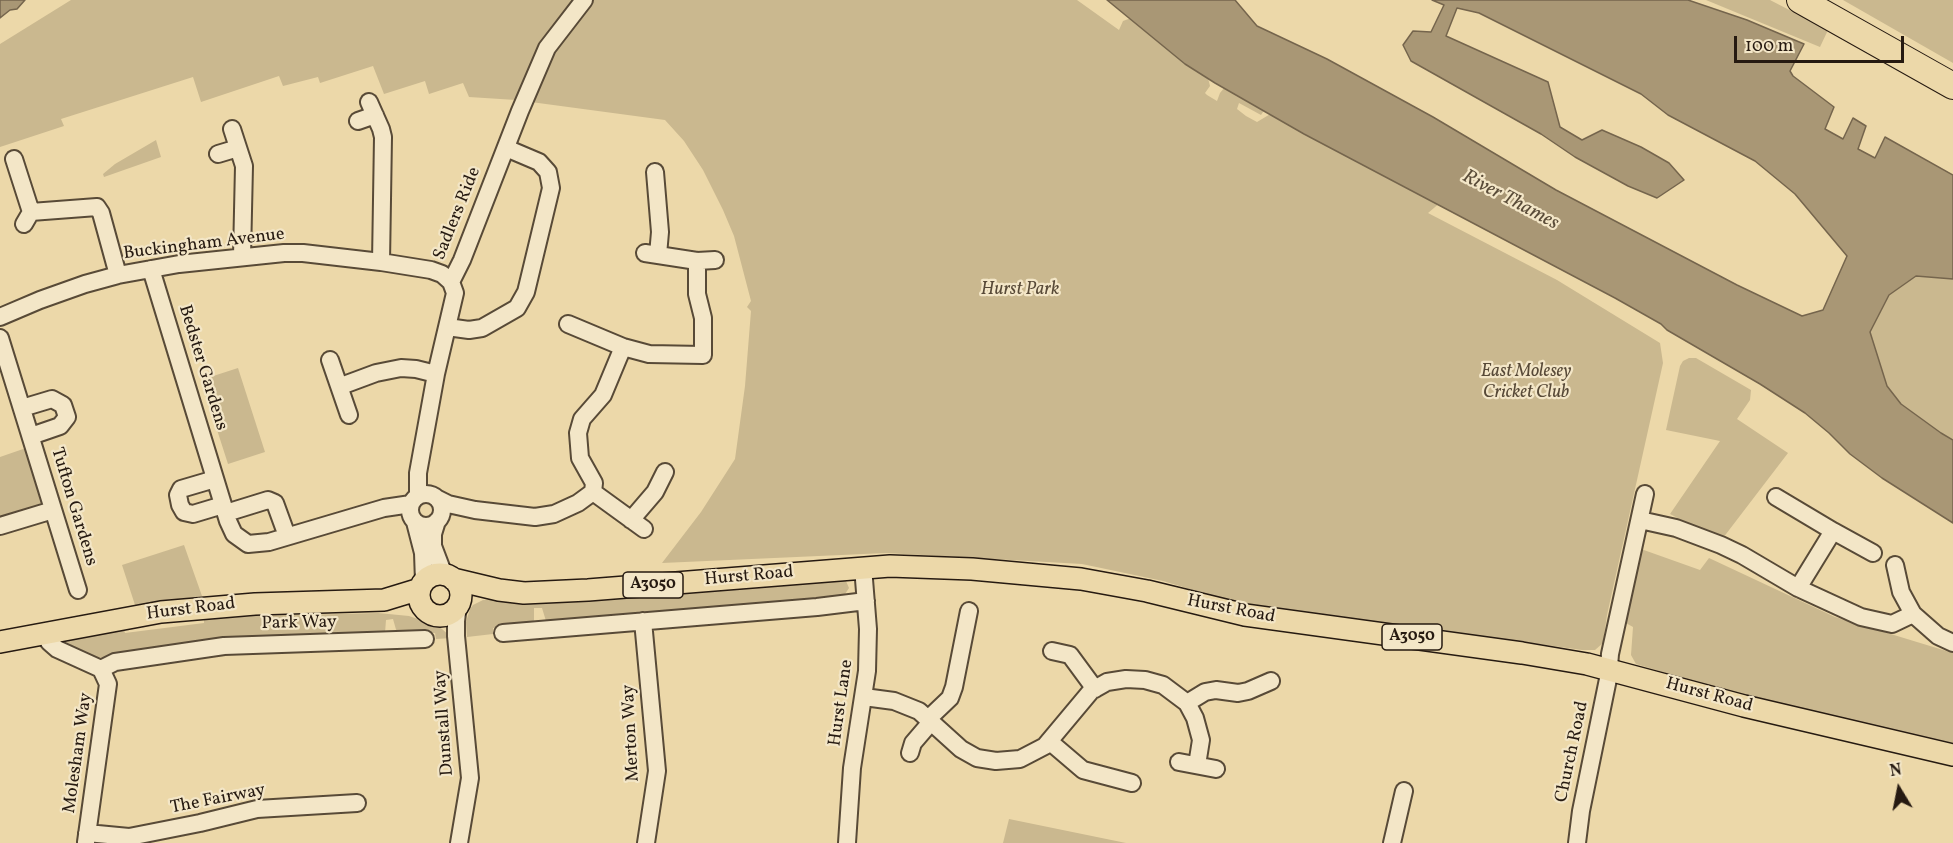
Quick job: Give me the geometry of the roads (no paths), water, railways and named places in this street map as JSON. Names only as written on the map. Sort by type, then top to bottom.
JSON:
[{"type":"highway","points":[[1800,0],[1953,87]]},
{"type":"main road","name":"Hurst Road","points":[[384,600],[435,581],[524,593],[588,590],[863,567],[912,566],[972,569],[1081,579],[1147,591],[1245,615],[1522,653],[1609,669],[1744,706],[1953,755]]},
{"type":"main road","points":[[435,581],[460,589],[447,609],[422,604],[435,581]]},
{"type":"main road","name":"Hurst Road","points":[[0,642],[161,612],[208,607],[384,600],[447,609],[499,590]]},
{"type":"street","name":"Sadlers Ride","points":[[435,581],[423,553],[422,460],[436,374],[455,293],[451,282],[462,260],[547,48],[584,0]]},
{"type":"street","points":[[358,121],[372,108],[383,137],[381,262]]},
{"type":"street","points":[[232,129],[244,166],[242,256]]},
{"type":"street","points":[[218,154],[238,148]]},
{"type":"street","points":[[447,327],[469,330],[482,328],[517,308],[526,292],[551,188],[548,172],[539,162],[506,148]]},
{"type":"street","points":[[14,159],[27,218],[102,201],[101,213],[118,275]]},
{"type":"street","points":[[655,172],[660,232],[651,254],[697,261],[715,260]]},
{"type":"street","name":"Buckingham Avenue","points":[[0,317],[40,300],[118,275],[242,256],[303,253],[381,262],[431,270],[442,274],[451,282]]},
{"type":"street","points":[[568,324],[623,347],[649,354],[710,355],[697,294],[697,261]]},
{"type":"street","name":"Bedster Gardens","points":[[151,269],[224,509],[234,534],[248,544],[269,542],[384,508],[448,504],[475,510]]},
{"type":"street","name":"Tufton Gardens","points":[[0,338],[78,590]]},
{"type":"street","points":[[435,581],[433,534],[438,519],[442,508],[421,506],[424,525],[438,519],[449,513],[475,510],[535,517],[554,514],[578,503],[593,492],[594,483],[580,458],[578,433],[582,419],[603,395],[623,347]]},
{"type":"street","points":[[330,360],[350,415]]},
{"type":"street","points":[[341,386],[401,368],[436,374]]},
{"type":"street","name":"Tufton Gardens","points":[[22,408],[51,399],[63,405],[67,417],[60,426],[31,435]]},
{"type":"street","points":[[593,492],[638,524],[665,472]]},
{"type":"street","points":[[215,479],[181,489],[178,495],[184,512],[193,514],[268,500],[275,503],[287,536]]},
{"type":"street","name":"Church Road","points":[[1577,843],[1581,811],[1645,494]]},
{"type":"street","points":[[1776,497],[1873,553]]},
{"type":"street","points":[[0,526],[53,510]]},
{"type":"street","points":[[1640,520],[1676,528],[1721,545],[1798,588],[1861,617],[1892,624],[1913,614]]},
{"type":"street","points":[[1798,588],[1833,531]]},
{"type":"street","points":[[1895,565],[1901,592],[1913,614],[1938,636],[1953,643]]},
{"type":"street","name":"Hurst Lane","points":[[847,843],[852,768],[864,697],[868,644],[863,567]]},
{"type":"street","points":[[503,633],[866,601]]},
{"type":"street","name":"Dunstall Way","points":[[447,609],[456,621],[470,778],[459,843]]},
{"type":"street","points":[[910,753],[913,743],[950,698],[969,611]]},
{"type":"street","name":"Merton Way","points":[[643,621],[657,771],[646,843]]},
{"type":"street","points":[[47,633],[49,642],[57,649],[101,669]]},
{"type":"street","name":"Park Way","points":[[101,669],[115,662],[224,646],[425,639]]},
{"type":"street","points":[[1052,651],[1070,655],[1095,689]]},
{"type":"street","name":"Molesham Way","points":[[86,838],[108,684],[101,669]]},
{"type":"street","points":[[864,697],[894,701],[919,711],[961,749],[977,758],[996,761],[1020,759],[1045,746],[1091,691],[1107,682],[1126,679],[1145,680],[1163,685],[1187,703],[1195,718],[1201,740],[1197,765]]},
{"type":"street","points":[[1187,703],[1205,692],[1215,690],[1238,693],[1271,681]]},
{"type":"street","points":[[1049,741],[1083,770],[1132,783]]},
{"type":"street","points":[[1179,762],[1216,769]]},
{"type":"street","points":[[1392,843],[1404,791]]},
{"type":"street","name":"The Fairway","points":[[86,838],[129,837],[257,809],[357,803]]},
{"type":"water","points":[[0,0],[25,0],[17,9],[10,10],[0,18]]},
{"type":"water","name":"River Thames","points":[[1107,0],[1235,0],[1257,26],[1327,59],[1433,117],[1556,190],[1737,285],[1802,316],[1823,310],[1847,256],[1795,194],[1755,161],[1668,115],[1641,94],[1479,13],[1457,8],[1446,36],[1548,82],[1560,127],[1582,140],[1602,130],[1641,147],[1669,163],[1684,180],[1657,198],[1628,186],[1575,157],[1541,134],[1411,61],[1403,45],[1413,31],[1431,32],[1444,5],[1432,0],[1688,0],[1747,20],[1804,44],[1790,71],[1793,76],[1834,107],[1825,129],[1843,139],[1853,118],[1866,126],[1858,149],[1875,158],[1885,137],[1953,175],[1953,279],[1916,276],[1889,295],[1870,332],[1887,386],[1901,404],[1953,440],[1953,523],[1882,478],[1850,454],[1805,413],[1760,384],[1615,298],[1304,134],[1215,83],[1185,64]]},
{"type":"park label","name":"Hurst Park","points":[[1020,291]]},
{"type":"park label","name":"East Molesey Cricket Club","points":[[1526,383]]}]
